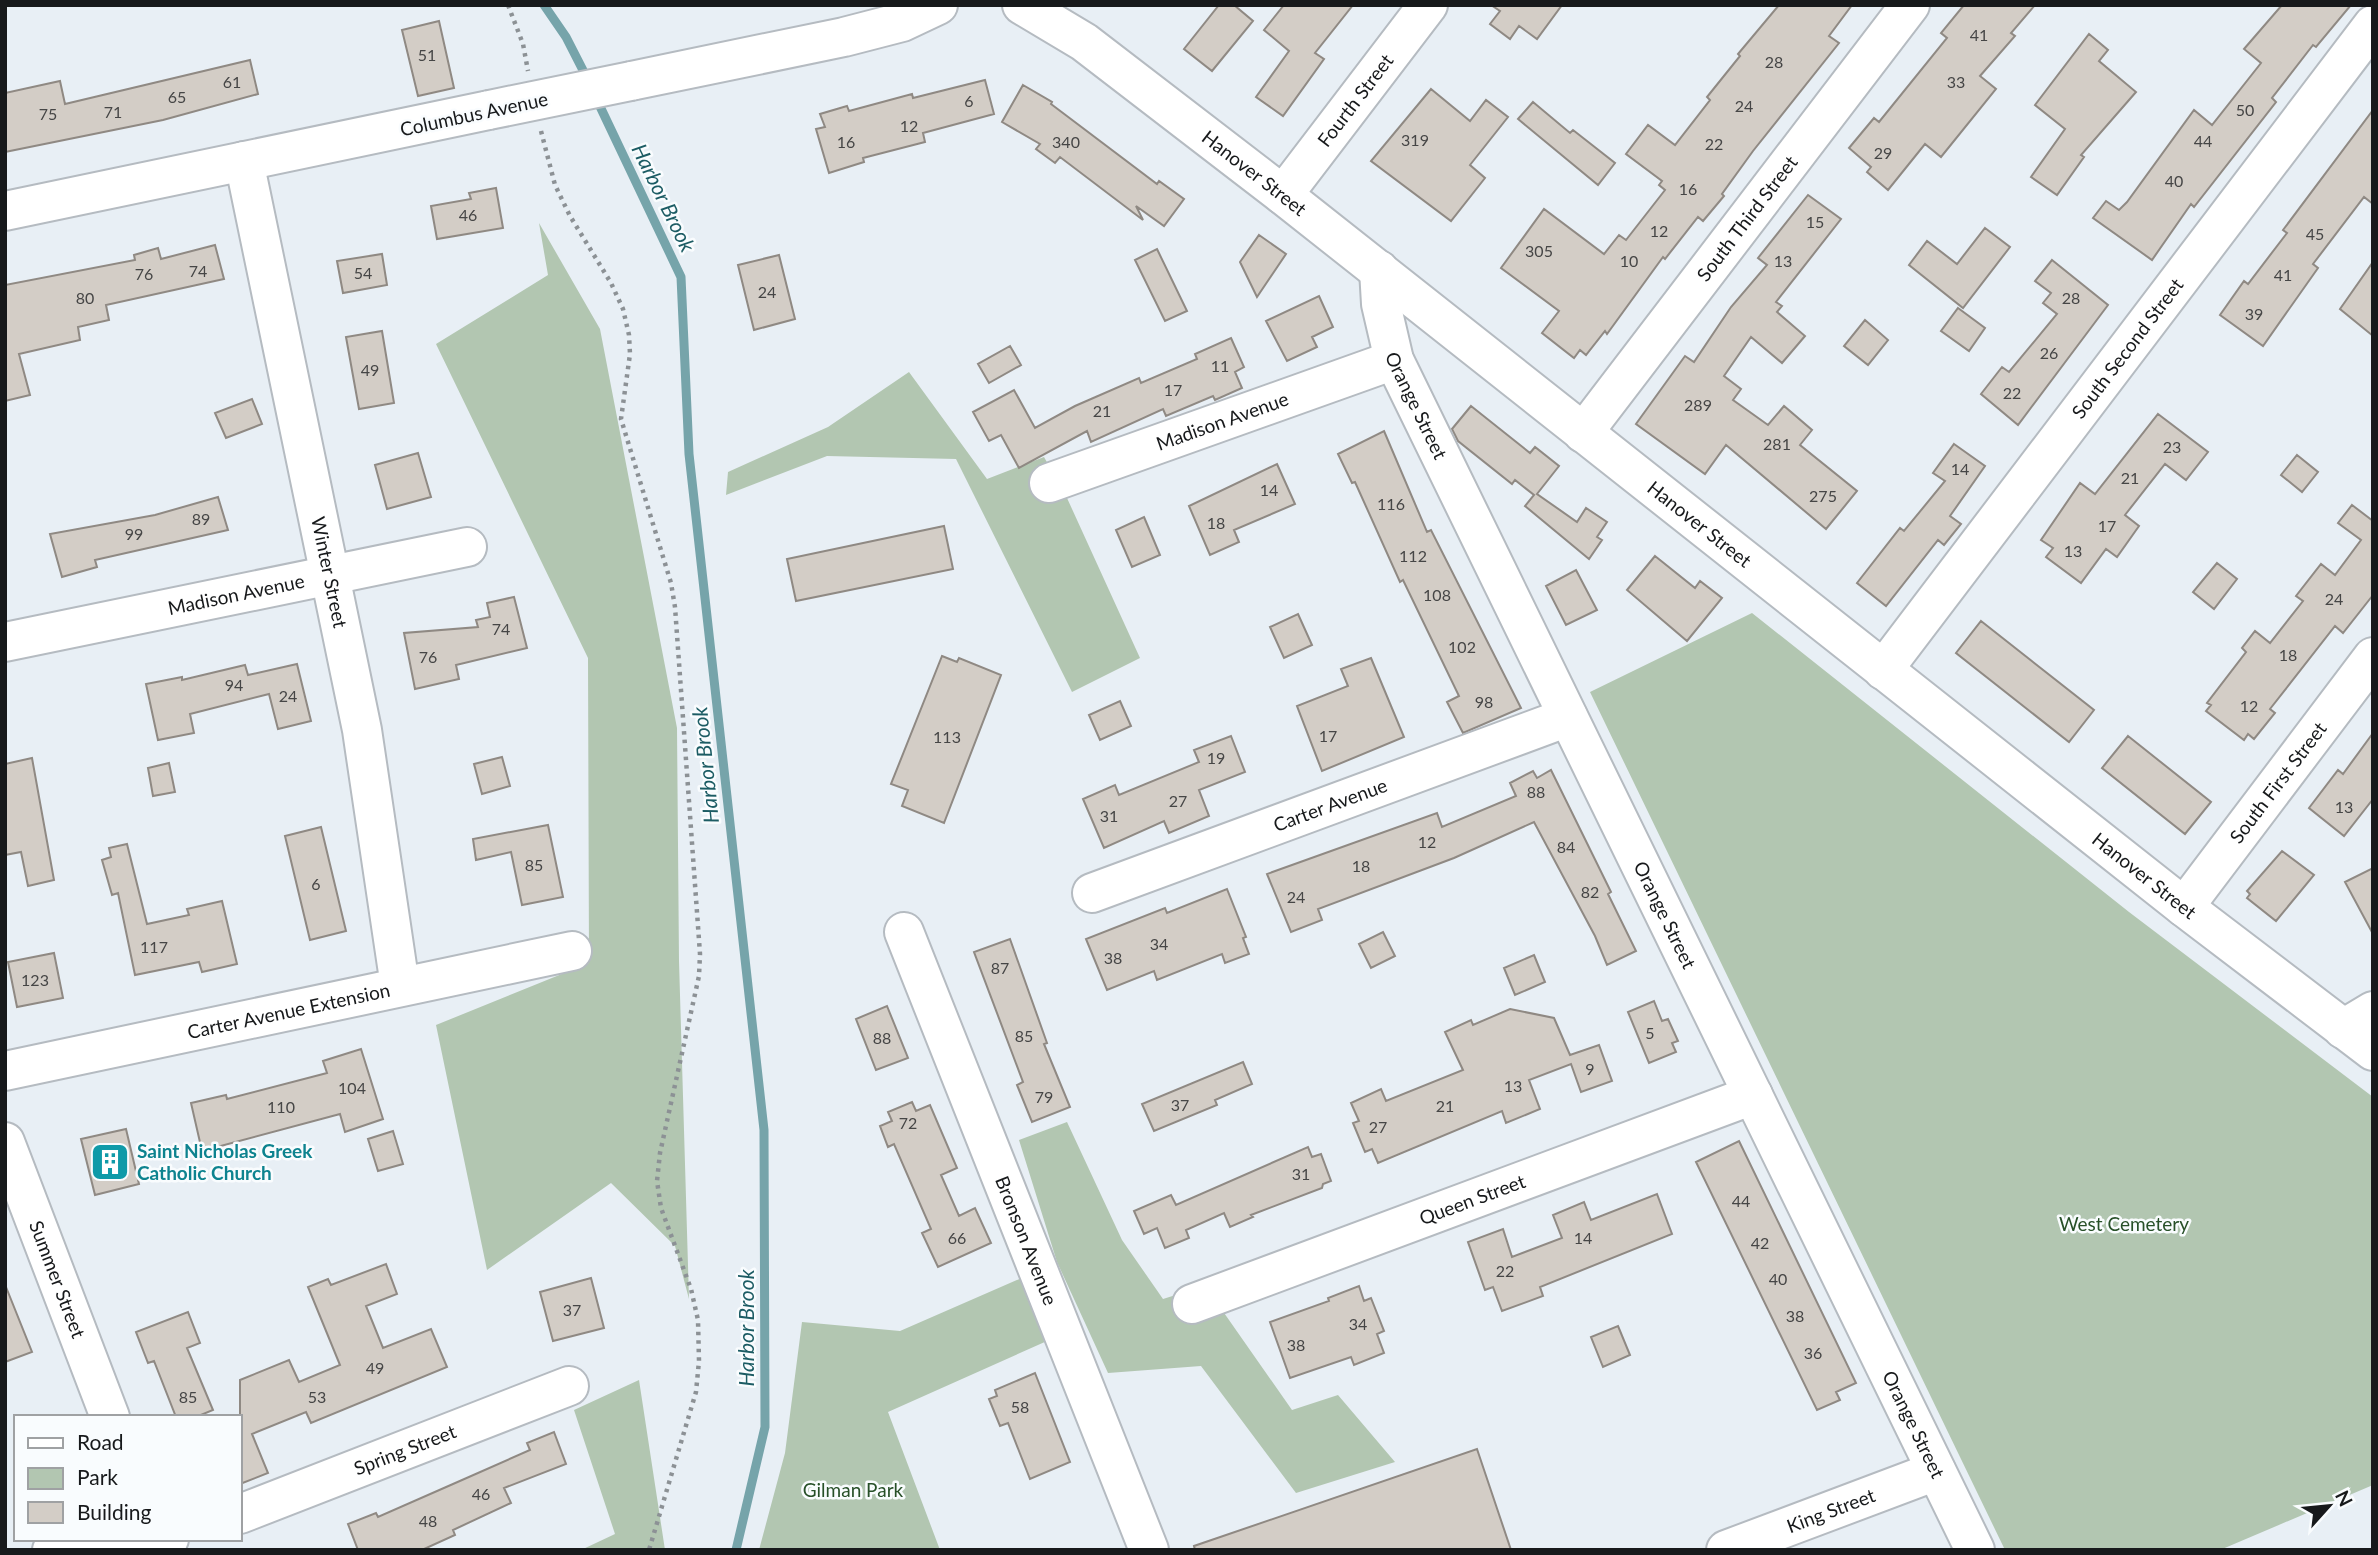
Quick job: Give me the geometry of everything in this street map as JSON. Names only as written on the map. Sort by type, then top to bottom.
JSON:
[{"type":"street","name":"Columbus Avenue","points":[[5,211],[844,37],[902,22],[938,5]]},
{"type":"street","name":"Hanover Street","points":[[1022,5],[1084,42],[1283,195],[2184,907],[2363,1031]]},
{"type":"street","name":"Fourth Street","points":[[1283,195],[1428,5]]},
{"type":"street","name":"South Third Street","points":[[1583,433],[1910,5]]},
{"type":"street","name":"South Second Street","points":[[1883,670],[2373,25]]},
{"type":"street","name":"Winter Street","points":[[244,161],[362,730],[400,986]]},
{"type":"street","name":"Orange Street","points":[[1379,270],[1381,304],[1395,360],[1975,1550]]},
{"type":"street","name":"Madison Avenue","points":[[1049,483],[1395,360]]},
{"type":"street","name":"Madison Avenue","points":[[5,642],[467,547]]},
{"type":"street","name":"South First Street","points":[[2184,907],[2373,657]]},
{"type":"street","name":"Carter Avenue","points":[[1092,893],[1568,718]]},
{"type":"street","name":"Bronson Avenue","points":[[904,932],[1149,1550]]},
{"type":"street","name":"Carter Avenue Extension","points":[[5,1071],[572,951]]},
{"type":"street","name":"Queen Street","points":[[1192,1304],[1753,1095]]},
{"type":"street","name":"Summer Street","points":[[5,1142],[109,1415]]},
{"type":"street","name":"Spring Street","points":[[242,1513],[569,1386]]},
{"type":"street","name":"King Street","points":[[1726,1550],[1936,1471]]},
{"type":"street","points":[[52,1550],[161,1543]]},
{"type":"path","points":[[508,5],[523,44],[530,81]]},
{"type":"path","points":[[538,119],[555,185],[570,216],[611,282],[623,309],[630,354],[621,419],[671,583],[680,648],[699,976],[660,1153],[657,1181],[661,1208],[691,1289],[698,1321],[699,1361],[696,1392],[649,1550]]},
{"type":"green space","points":[[539,223],[600,329],[677,728],[679,961],[689,1299],[675,1246],[611,1183],[487,1270],[436,1025],[589,963],[588,658],[436,344],[548,275]]},
{"type":"green space","points":[[909,372],[987,479],[1044,457],[1067,498],[1140,658],[1072,692],[956,459],[827,456],[726,495],[728,472],[828,427]]},
{"type":"green space","name":"West Cemetery","points":[[1752,613],[2129,912],[2373,1097],[2373,1485],[2220,1550],[2005,1550],[1590,692]]},
{"type":"green space","points":[[1067,1122],[1122,1240],[1163,1299],[1182,1293],[1222,1310],[1292,1410],[1338,1395],[1395,1462],[1296,1493],[1201,1366],[1108,1373],[1057,1262],[1019,1140]]},
{"type":"green space","name":"Gilman Park","points":[[1024,1277],[1047,1341],[888,1412],[940,1550],[759,1550],[785,1453],[802,1322],[900,1331]]},
{"type":"green space","points":[[639,1380],[665,1550],[581,1550],[615,1534],[574,1410]]},
{"type":"building","points":[[1219,5],[1234,5],[1253,21],[1212,71],[1184,49]]},
{"type":"building","points":[[1284,5],[1353,5],[1315,53],[1324,59],[1283,116],[1256,97],[1289,51],[1264,30]]},
{"type":"building","points":[[1491,5],[1562,5],[1537,39],[1519,26],[1510,39],[1490,24],[1500,11]]},
{"type":"building","points":[[1779,5],[1852,5],[1829,36],[1839,43],[1753,151],[1722,194],[1724,196],[1703,221],[1698,217],[1665,259],[1663,257],[1607,334],[1605,331],[1586,355],[1580,350],[1574,358],[1542,333],[1559,311],[1501,268],[1544,209],[1604,254],[1619,235],[1626,240],[1665,190],[1659,185],[1662,181],[1626,154],[1648,125],[1675,145],[1710,100],[1707,97],[1740,56],[1738,54]]},
{"type":"building","points":[[1964,5],[2035,5],[2011,33],[2015,36],[1980,76],[1996,89],[1941,157],[1925,144],[1888,190],[1867,172],[1871,167],[1849,148],[1874,118],[1879,122],[1947,38],[1941,33]]},
{"type":"building","points":[[2282,5],[2351,5],[2316,47],[2313,45],[2272,98],[2276,102],[2194,207],[2191,204],[2152,260],[2093,218],[2106,201],[2119,210],[2127,202],[2194,110],[2212,125],[2261,63],[2244,49]]},
{"type":"building","points":[[439,21],[454,88],[418,96],[402,30]]},
{"type":"building","points":[[2089,34],[2108,50],[2099,61],[2136,92],[2081,155],[2084,157],[2057,195],[2031,177],[2065,129],[2035,105]]},
{"type":"building","points":[[250,60],[258,94],[163,120],[5,152],[5,93],[60,81],[65,104]]},
{"type":"building","points":[[985,80],[994,114],[923,133],[925,142],[863,158],[864,162],[829,173],[816,129],[825,127],[820,114],[847,106],[849,111],[912,94],[913,98]]},
{"type":"building","points":[[1023,85],[1052,102],[1051,104],[1157,184],[1159,181],[1184,199],[1164,226],[1136,206],[1143,220],[1060,157],[1055,163],[1036,149],[1040,144],[1002,122]]},
{"type":"building","points":[[1431,89],[1470,121],[1486,100],[1508,117],[1470,165],[1485,178],[1451,221],[1371,161]]},
{"type":"building","points":[[1533,102],[1570,133],[1573,130],[1615,163],[1598,185],[1518,119]]},
{"type":"building","points":[[2373,110],[2373,204],[2364,197],[2313,264],[2318,268],[2263,346],[2220,315],[2244,281],[2248,284],[2287,233],[2283,230]]},
{"type":"building","points":[[496,188],[503,228],[437,239],[431,206],[471,199],[469,193]]},
{"type":"building","points":[[1808,195],[1841,219],[1776,302],[1782,306],[1777,312],[1805,336],[1782,363],[1751,337],[1724,376],[1741,389],[1733,400],[1768,425],[1784,406],[1812,430],[1800,445],[1857,491],[1826,529],[1726,445],[1705,474],[1636,424],[1685,356],[1694,362],[1731,307],[1767,265],[1758,258]]},
{"type":"building","points":[[1985,228],[2010,247],[1963,308],[1909,265],[1927,241],[1957,264]]},
{"type":"building","points":[[1259,235],[1286,254],[1257,297],[1240,262]]},
{"type":"building","points":[[215,245],[224,279],[106,305],[109,320],[78,327],[80,340],[19,354],[30,395],[5,401],[5,285],[135,260],[134,255],[158,248],[161,259]]},
{"type":"building","points":[[1157,249],[1187,311],[1165,321],[1135,260]]},
{"type":"building","points":[[382,254],[387,285],[343,293],[337,261]]},
{"type":"building","points":[[779,255],[795,319],[754,330],[738,265]]},
{"type":"building","points":[[2052,260],[2108,305],[2018,425],[1981,394],[2002,367],[2009,372],[2057,314],[2043,303],[2051,293],[2035,281]]},
{"type":"building","points":[[2373,262],[2373,336],[2340,309]]},
{"type":"building","points":[[1319,296],[1333,327],[1312,337],[1317,347],[1287,361],[1266,321]]},
{"type":"building","points":[[1958,308],[1985,328],[1969,351],[1941,331]]},
{"type":"building","points":[[1865,320],[1888,340],[1868,365],[1844,346]]},
{"type":"building","points":[[382,331],[394,403],[359,409],[346,337]]},
{"type":"building","points":[[1231,338],[1244,367],[1235,372],[1242,388],[1215,400],[1213,396],[1166,416],[1163,409],[1091,442],[1087,431],[1019,468],[1001,435],[989,441],[973,412],[1014,390],[1035,428],[1075,406],[1139,378],[1141,383],[1197,359],[1195,354]]},
{"type":"building","points":[[1010,346],[1021,365],[989,383],[978,364]]},
{"type":"building","points":[[252,399],[262,424],[226,438],[215,413]]},
{"type":"building","points":[[1471,406],[1530,453],[1535,447],[1559,466],[1537,494],[1577,522],[1586,508],[1607,522],[1597,537],[1602,540],[1589,559],[1525,506],[1534,495],[1515,480],[1512,484],[1458,441],[1452,429]]},
{"type":"building","points":[[2158,414],[2208,452],[2186,480],[2165,464],[2125,515],[2139,526],[2117,557],[2106,549],[2081,583],[2046,557],[2053,548],[2041,540],[2080,483],[2095,494]]},
{"type":"building","points":[[1384,431],[1427,532],[1431,530],[1521,708],[1463,733],[1447,702],[1459,696],[1403,580],[1400,582],[1355,482],[1352,483],[1338,454]]},
{"type":"building","points":[[1954,444],[1985,466],[1950,516],[1961,524],[1944,545],[1938,540],[1886,606],[1857,583],[1900,528],[1904,531],[1945,481],[1933,473]]},
{"type":"building","points":[[418,453],[431,497],[387,509],[375,465]]},
{"type":"building","points":[[2297,455],[2318,472],[2302,492],[2281,475]]},
{"type":"building","points":[[1277,464],[1295,504],[1234,530],[1239,542],[1210,555],[1189,506]]},
{"type":"building","points":[[218,497],[228,530],[95,560],[97,567],[62,577],[50,534],[155,515]]},
{"type":"building","points":[[2352,505],[2373,521],[2373,595],[2343,633],[2335,626],[2270,709],[2275,713],[2254,739],[2248,734],[2244,740],[2206,711],[2211,705],[2207,703],[2246,652],[2242,648],[2255,631],[2270,643],[2303,601],[2296,596],[2321,564],[2335,575],[2361,540],[2338,523]]},
{"type":"building","points":[[1144,517],[1160,555],[1132,567],[1116,530]]},
{"type":"building","points":[[944,526],[953,569],[796,601],[787,559]]},
{"type":"building","points":[[1655,556],[1695,588],[1700,581],[1722,598],[1687,641],[1627,590]]},
{"type":"building","points":[[2217,563],[2237,579],[2214,609],[2193,592]]},
{"type":"building","points":[[1576,570],[1597,610],[1566,625],[1546,586]]},
{"type":"building","points":[[514,597],[527,648],[456,665],[459,679],[415,689],[404,633],[478,627],[476,620],[490,617],[487,603]]},
{"type":"building","points":[[1298,614],[1312,645],[1284,658],[1270,627]]},
{"type":"building","points":[[1981,621],[2094,710],[2069,742],[1956,653]]},
{"type":"building","points":[[942,656],[957,662],[959,658],[1001,675],[944,823],[902,806],[908,790],[891,784]]},
{"type":"building","points":[[1371,658],[1404,737],[1322,771],[1297,706],[1348,686],[1341,669]]},
{"type":"building","points":[[297,664],[311,721],[278,729],[269,694],[190,714],[194,733],[158,740],[146,684],[182,677],[182,680],[245,665],[248,675]]},
{"type":"building","points":[[1120,701],[1131,726],[1100,740],[1089,715]]},
{"type":"building","points":[[2373,733],[2373,799],[2344,836],[2309,808],[2338,770],[2343,774]]},
{"type":"building","points":[[1231,736],[1245,772],[1199,790],[1209,816],[1169,833],[1164,821],[1104,848],[1083,799],[1115,785],[1119,795],[1199,762],[1194,750]]},
{"type":"building","points":[[2128,736],[2211,802],[2185,834],[2102,768]]},
{"type":"building","points":[[502,757],[510,786],[482,794],[474,764]]},
{"type":"building","points":[[32,758],[54,880],[28,886],[21,852],[5,855],[5,764]]},
{"type":"building","points":[[169,763],[175,792],[153,796],[148,768]]},
{"type":"building","points":[[1551,770],[1611,892],[1608,894],[1636,951],[1607,965],[1595,936],[1534,822],[1454,858],[1318,909],[1322,920],[1291,932],[1267,874],[1437,813],[1442,827],[1516,796],[1510,783],[1533,771],[1537,778]]},
{"type":"building","points":[[548,825],[563,897],[522,905],[511,852],[476,860],[473,839]]},
{"type":"building","points":[[321,827],[346,931],[310,940],[285,836]]},
{"type":"building","points":[[127,844],[147,924],[189,915],[187,909],[222,901],[237,964],[202,972],[199,962],[135,975],[118,893],[112,895],[102,860],[111,857],[109,848]]},
{"type":"building","points":[[2282,851],[2314,875],[2276,921],[2247,898],[2250,894],[2247,891]]},
{"type":"building","points":[[2373,868],[2373,934],[2345,882]]},
{"type":"building","points":[[1227,889],[1246,937],[1243,938],[1249,954],[1225,963],[1222,954],[1157,980],[1154,971],[1107,990],[1086,939],[1165,908],[1167,913]]},
{"type":"building","points":[[1383,932],[1395,956],[1371,968],[1359,944]]},
{"type":"building","points":[[1010,939],[1047,1043],[1044,1044],[1070,1107],[1032,1122],[1017,1085],[1023,1082],[974,952]]},
{"type":"building","points":[[54,953],[63,998],[17,1007],[8,962]]},
{"type":"building","points":[[1534,955],[1545,982],[1515,995],[1504,968]]},
{"type":"building","points":[[1654,1001],[1662,1021],[1668,1019],[1678,1041],[1672,1043],[1676,1052],[1649,1063],[1628,1012]]},
{"type":"building","points":[[887,1006],[908,1058],[876,1070],[856,1019]]},
{"type":"building","points":[[1510,1009],[1554,1018],[1570,1055],[1599,1045],[1612,1081],[1581,1092],[1571,1064],[1529,1080],[1540,1109],[1506,1123],[1502,1111],[1378,1163],[1372,1149],[1365,1152],[1353,1123],[1359,1121],[1351,1103],[1381,1089],[1386,1101],[1463,1070],[1445,1032],[1471,1020],[1473,1025]]},
{"type":"building","points":[[361,1049],[383,1119],[345,1132],[340,1114],[202,1151],[191,1103],[226,1095],[227,1099],[327,1073],[323,1061]]},
{"type":"building","points":[[1243,1062],[1252,1084],[1215,1100],[1217,1105],[1154,1131],[1142,1104]]},
{"type":"building","points":[[912,1102],[916,1111],[930,1105],[957,1168],[941,1175],[959,1216],[975,1208],[991,1243],[938,1267],[922,1233],[931,1229],[894,1144],[888,1147],[880,1126],[892,1121],[888,1112]]},
{"type":"building","name":"Saint Nicholas Greek Catholic Church","points":[[126,1129],[139,1184],[95,1195],[81,1139]]},
{"type":"building","points":[[393,1131],[403,1164],[378,1171],[368,1139]]},
{"type":"building","points":[[1739,1141],[1856,1383],[1836,1392],[1840,1400],[1817,1410],[1696,1162]]},
{"type":"building","points":[[1308,1147],[1312,1157],[1321,1154],[1331,1181],[1323,1184],[1322,1188],[1251,1215],[1253,1217],[1230,1227],[1224,1213],[1186,1230],[1189,1238],[1165,1248],[1157,1228],[1144,1234],[1134,1211],[1171,1195],[1176,1205]]},
{"type":"building","points":[[1657,1194],[1672,1234],[1540,1287],[1543,1296],[1502,1311],[1493,1287],[1485,1290],[1468,1242],[1503,1229],[1512,1257],[1562,1238],[1553,1215],[1584,1202],[1591,1220]]},
{"type":"building","points":[[386,1264],[397,1294],[366,1306],[383,1348],[431,1329],[447,1367],[311,1423],[306,1412],[252,1434],[268,1473],[242,1483],[240,1380],[289,1360],[299,1382],[340,1365],[308,1287],[328,1279],[331,1285]]},
{"type":"building","points":[[591,1278],[604,1328],[553,1341],[540,1292]]},
{"type":"building","points":[[1359,1286],[1364,1301],[1371,1298],[1384,1331],[1377,1334],[1384,1353],[1354,1365],[1351,1357],[1290,1378],[1270,1322],[1329,1301],[1328,1298]]},
{"type":"building","points":[[5,1288],[32,1352],[5,1362]]},
{"type":"building","points":[[188,1312],[200,1343],[187,1348],[213,1410],[201,1415],[175,1415],[154,1361],[148,1363],[136,1332]]},
{"type":"building","points":[[1618,1326],[1630,1355],[1603,1367],[1591,1337]]},
{"type":"building","points":[[1035,1373],[1070,1462],[1030,1479],[1008,1423],[1000,1426],[989,1399],[997,1396],[995,1390]]},
{"type":"building","points":[[554,1432],[566,1464],[504,1488],[511,1503],[453,1530],[455,1535],[422,1550],[358,1550],[348,1524],[376,1513],[378,1517],[530,1450],[527,1443]]},
{"type":"building","points":[[1477,1449],[1511,1550],[1195,1550],[1194,1546]]},
{"type":"waterway","name":"Harbor Brook","points":[[544,5],[566,37],[589,82]]},
{"type":"waterway","name":"Harbor Brook","points":[[596,98],[681,277],[689,454],[764,1130],[765,1427],[736,1550]]},
{"type":"place","name":"Saint Nicholas Greek Catholic Church","points":[[110,1162]]}]
